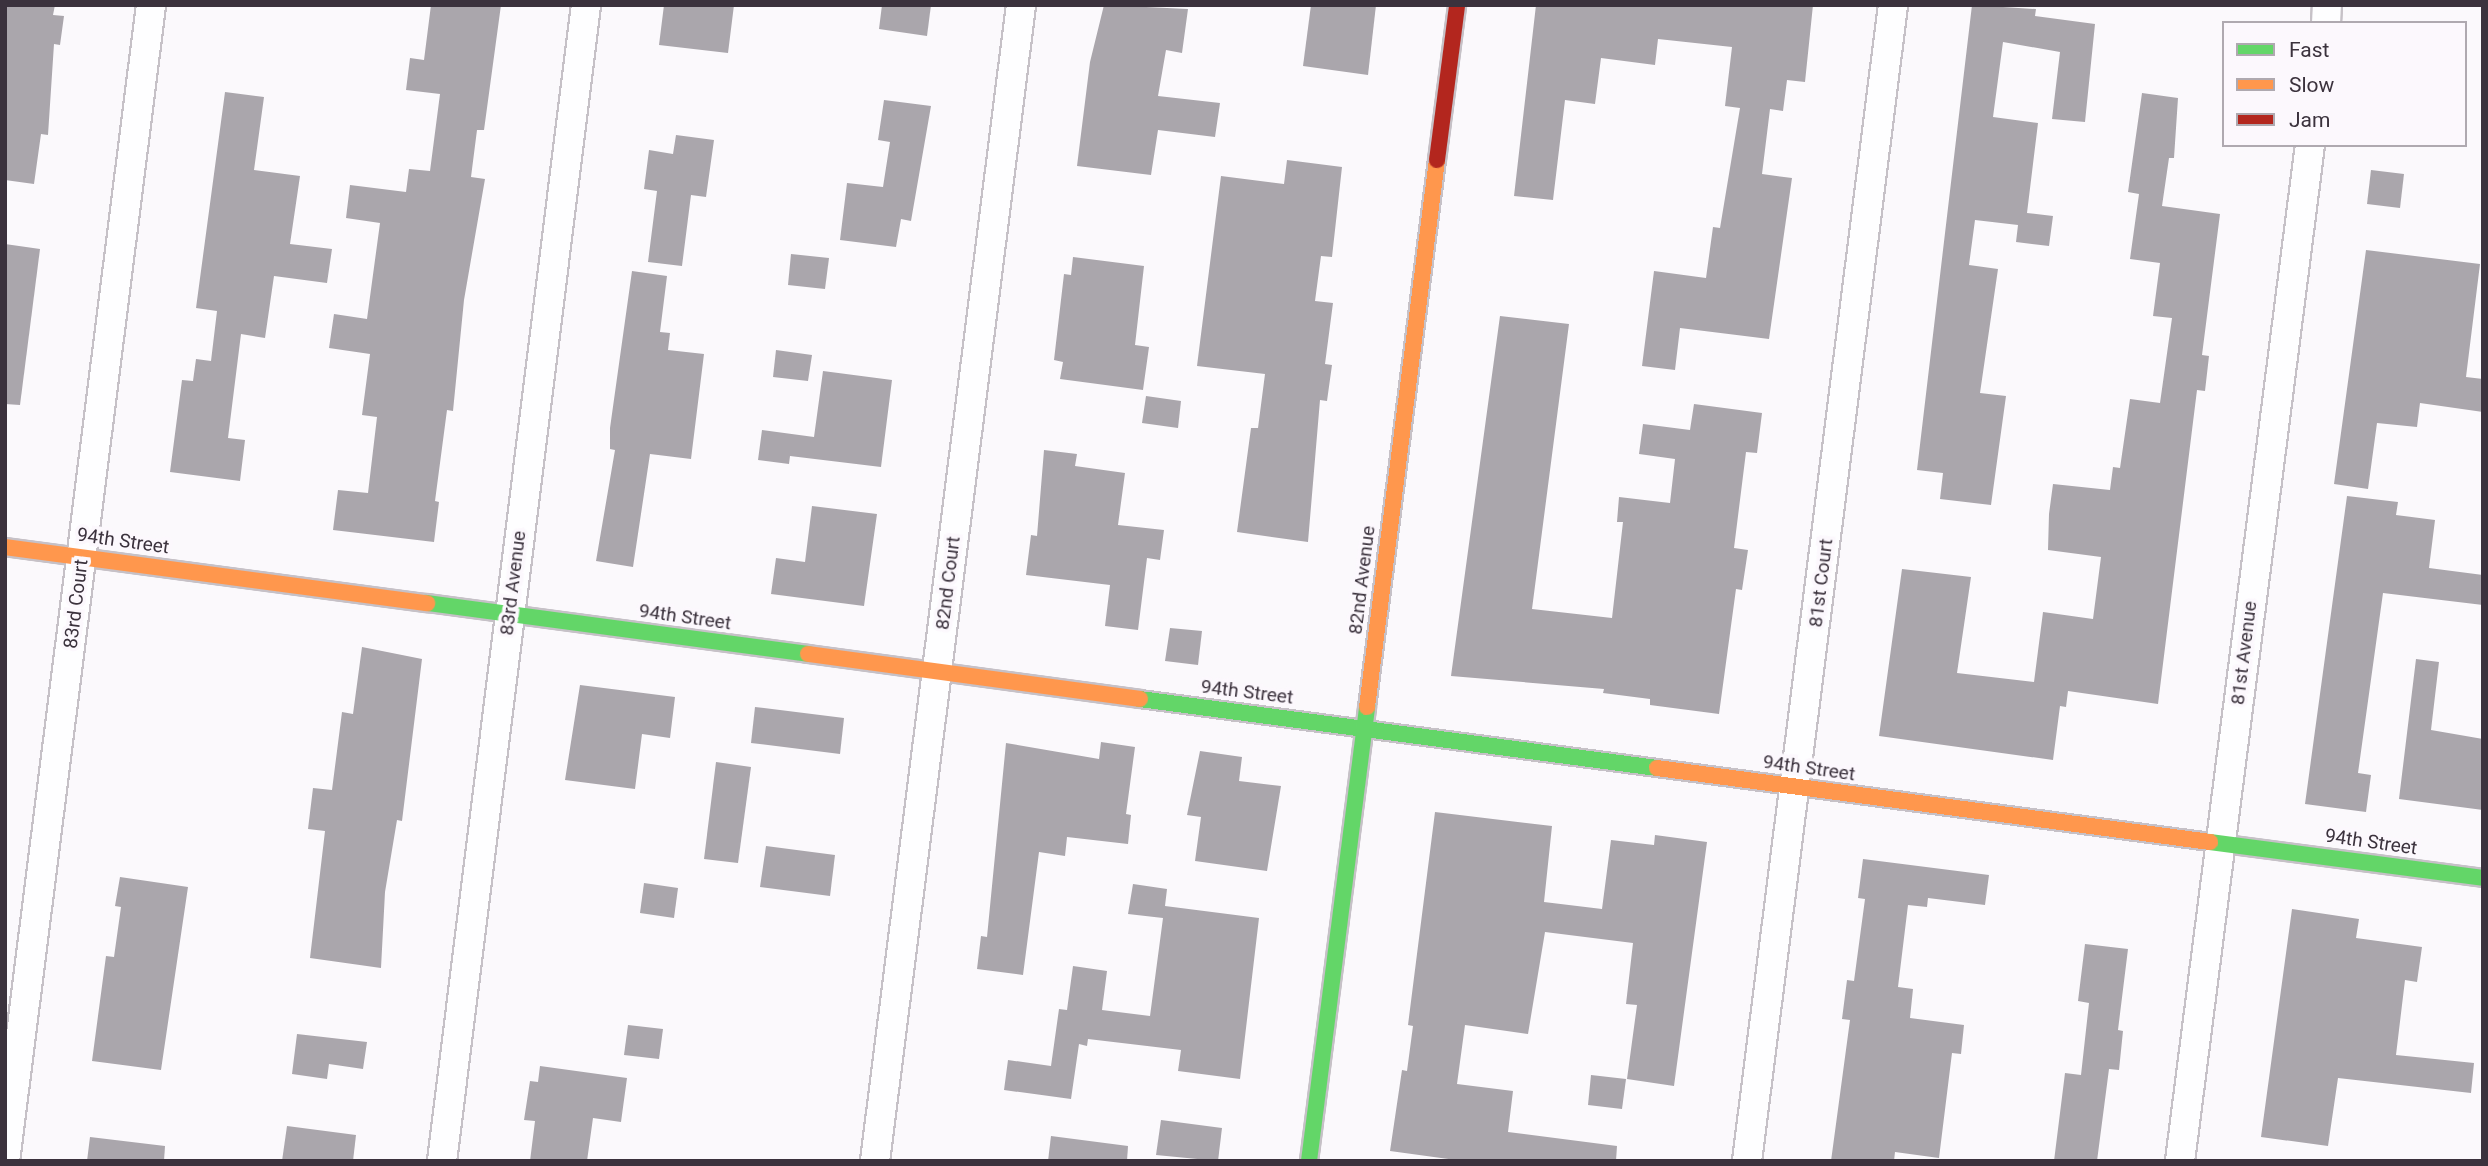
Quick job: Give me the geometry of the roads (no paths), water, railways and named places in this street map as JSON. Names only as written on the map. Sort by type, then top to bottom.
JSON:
[{"type":"street","name":"83rd Court","points":[[5,1161],[151,5]]},
{"type":"street","name":"83rd Avenue","points":[[442,1161],[586,5]]},
{"type":"street","name":"82nd Court","points":[[876,1161],[1021,5]]},
{"type":"street","name":"82nd Avenue","points":[[1309,1161],[1457,5]]},
{"type":"street","name":"81st Court","points":[[1747,1161],[1894,5]]},
{"type":"street","name":"81st Avenue","points":[[2180,1161],[2310,147]]},
{"type":"street","name":"94th Street","points":[[5,547],[937,674],[1364,728],[2483,878]]}]
